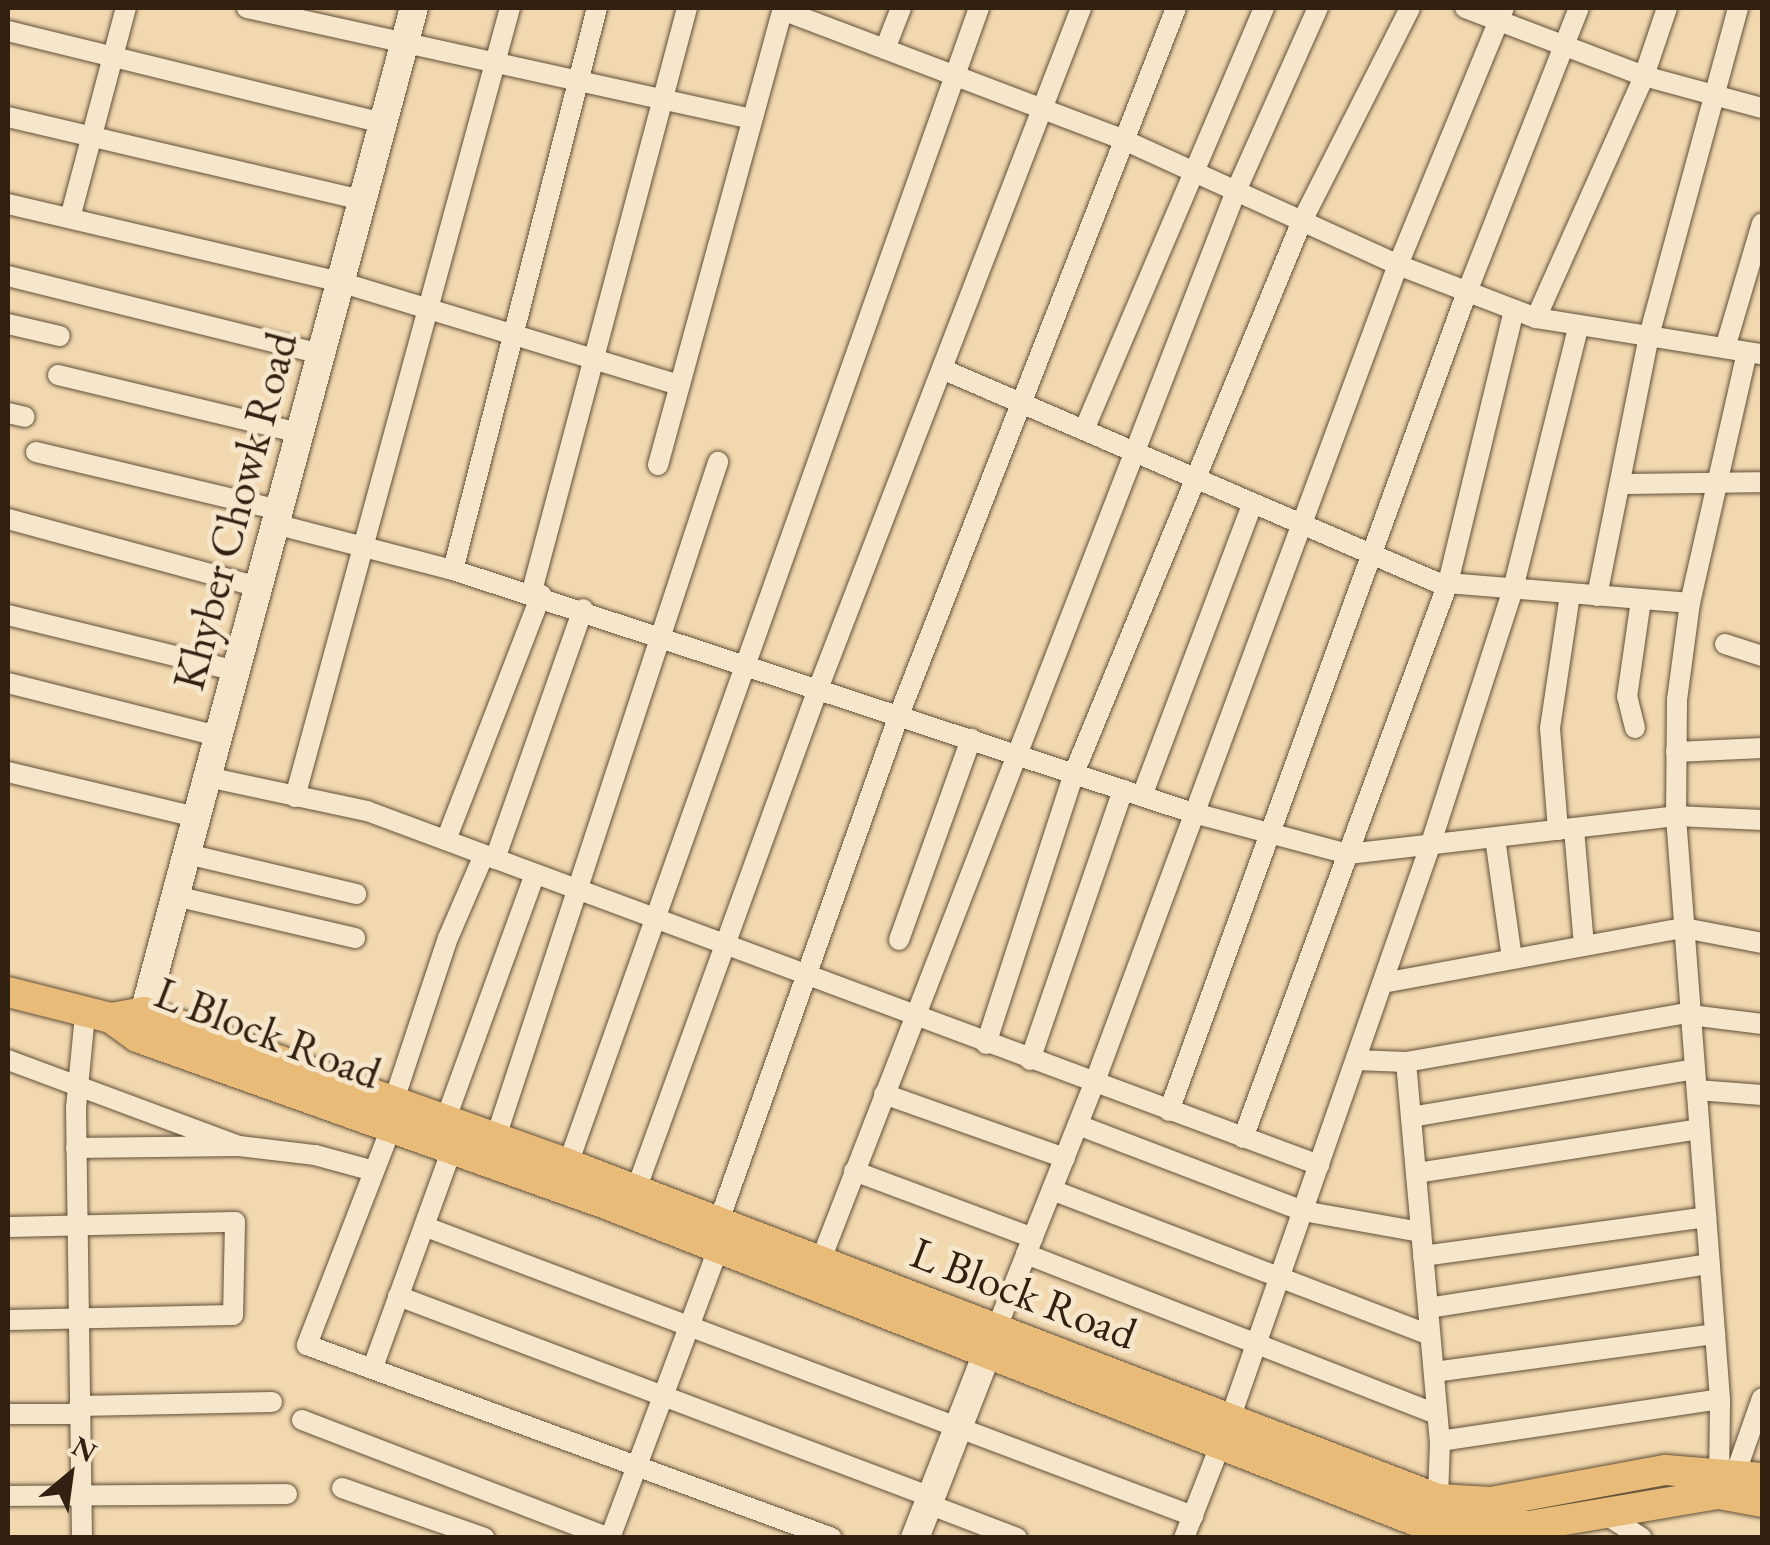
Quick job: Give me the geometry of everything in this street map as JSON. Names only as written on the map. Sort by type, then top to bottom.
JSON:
[{"type":"main road","name":"L Block Road","points":[[8,992],[141,1024],[717,1234],[991,1344],[1226,1431],[1439,1525],[1532,1532],[1671,1502],[1734,1478]]},
{"type":"main road","name":"L Block Road","points":[[448,1136],[495,1140],[636,1190],[717,1234],[820,1262],[991,1344]]},
{"type":"main road","name":"L Block Road","points":[[1439,1525],[1490,1502],[1666,1470],[1734,1478],[1762,1502]]},
{"type":"main road","points":[[1666,1470],[1671,1502]]},
{"type":"street","points":[[70,218],[126,8]]},
{"type":"street","points":[[248,8],[752,119]]},
{"type":"street","name":"Khyber Chowk Road","points":[[141,1024],[414,8]]},
{"type":"street","points":[[295,797],[510,8]]},
{"type":"street","points":[[453,570],[596,8]]},
{"type":"street","points":[[446,840],[536,593],[592,362],[687,8]]},
{"type":"street","points":[[658,464],[782,8],[1124,140],[1398,265],[1536,318],[1755,353],[1690,603],[1676,752],[1676,816],[1720,1400],[1734,1478]]},
{"type":"street","points":[[885,49],[900,8]]},
{"type":"street","points":[[568,1164],[742,663],[979,8]]},
{"type":"street","points":[[636,1190],[818,689],[1081,8]]},
{"type":"street","points":[[302,1420],[610,1538],[690,1324],[717,1234],[898,714],[1176,8]]},
{"type":"street","points":[[1084,430],[1190,170],[1264,8]]},
{"type":"street","points":[[820,1262],[1013,753],[1236,191],[1318,8]]},
{"type":"street","points":[[986,1044],[1074,773],[1302,222],[1410,8]]},
{"type":"street","points":[[1464,8],[1501,15],[1564,47],[1644,76],[1762,108]]},
{"type":"street","points":[[1169,1111],[1376,556],[1466,292],[1579,8]]},
{"type":"street","points":[[1536,318],[1644,76],[1667,8]]},
{"type":"street","points":[[1597,596],[1649,336],[1738,8]]},
{"type":"street","points":[[915,1538],[1094,1084],[1190,812],[1398,265],[1501,15]]},
{"type":"street","points":[[8,31],[383,123]]},
{"type":"street","points":[[8,117],[362,200]]},
{"type":"street","points":[[8,204],[340,282],[592,362],[680,385]]},
{"type":"street","points":[[1725,348],[1762,223]]},
{"type":"street","points":[[8,276],[321,354]]},
{"type":"street","points":[[1244,1138],[1448,583],[1514,310]]},
{"type":"street","points":[[8,324],[60,336]]},
{"type":"street","points":[[1184,1538],[1226,1431],[1430,846],[1513,589],[1579,325]]},
{"type":"street","points":[[942,369],[1376,556],[1448,583],[1690,603]]},
{"type":"street","points":[[58,375],[300,434]]},
{"type":"street","points":[[36,452],[536,593],[1190,812],[1348,854],[1676,816],[1762,820]]},
{"type":"street","points":[[495,1140],[664,636],[718,462]]},
{"type":"street","points":[[1620,484],[1762,482]]},
{"type":"street","points":[[1030,1060],[1132,793],[1253,503]]},
{"type":"street","points":[[8,519],[258,587]]},
{"type":"street","points":[[1570,594],[1550,728],[1584,946]]},
{"type":"street","points":[[1635,728],[1627,697],[1641,600]]},
{"type":"street","points":[[582,609],[490,857],[448,938],[374,1172],[308,1345],[832,1538]]},
{"type":"street","points":[[8,615],[236,671]]},
{"type":"street","points":[[1725,644],[1762,656]]},
{"type":"street","points":[[8,683],[218,736]]},
{"type":"street","points":[[899,940],[971,739]]},
{"type":"street","points":[[1676,752],[1762,748]]},
{"type":"street","points":[[8,772],[196,817]]},
{"type":"street","points":[[207,777],[367,810],[1318,1165]]},
{"type":"street","points":[[1495,838],[1512,959]]},
{"type":"street","points":[[187,854],[356,894]]},
{"type":"street","points":[[373,1367],[426,1227],[448,1136],[534,874]]},
{"type":"street","points":[[176,896],[355,938]]},
{"type":"street","points":[[1382,983],[1684,928],[1762,942]]},
{"type":"street","points":[[82,1538],[76,1148],[78,1088],[98,1016]]},
{"type":"street","points":[[1356,1060],[1406,1062],[1691,1016],[1762,1024]]},
{"type":"street","points":[[8,1060],[238,1146]]},
{"type":"street","points":[[1406,1062],[1440,1440],[1439,1525]]},
{"type":"street","points":[[1411,1117],[1696,1079],[1762,1094]]},
{"type":"street","points":[[884,1094],[1064,1158]]},
{"type":"street","points":[[1078,1125],[1303,1210],[1421,1232]]},
{"type":"street","points":[[1416,1173],[1699,1130]]},
{"type":"street","points":[[76,1148],[238,1146],[315,1155],[374,1172]]},
{"type":"street","points":[[854,1171],[1256,1343],[1438,1414]]},
{"type":"street","points":[[1052,1190],[1430,1334]]},
{"type":"street","points":[[1423,1256],[1706,1216]]},
{"type":"street","points":[[8,1228],[235,1222],[232,1315],[8,1320]]},
{"type":"street","points":[[426,1227],[1193,1516]]},
{"type":"street","points":[[1428,1308],[1710,1264]]},
{"type":"street","points":[[398,1296],[663,1394],[1018,1538]]},
{"type":"street","points":[[1434,1372],[1715,1334]]},
{"type":"street","points":[[1734,1478],[1762,1398]]},
{"type":"street","points":[[1440,1440],[1720,1400]]},
{"type":"street","points":[[8,1414],[272,1402]]},
{"type":"street","points":[[342,1488],[485,1538]]},
{"type":"street","points":[[8,1496],[80,1499],[287,1494]]},
{"type":"street","points":[[1608,1516],[1642,1538]]}]
